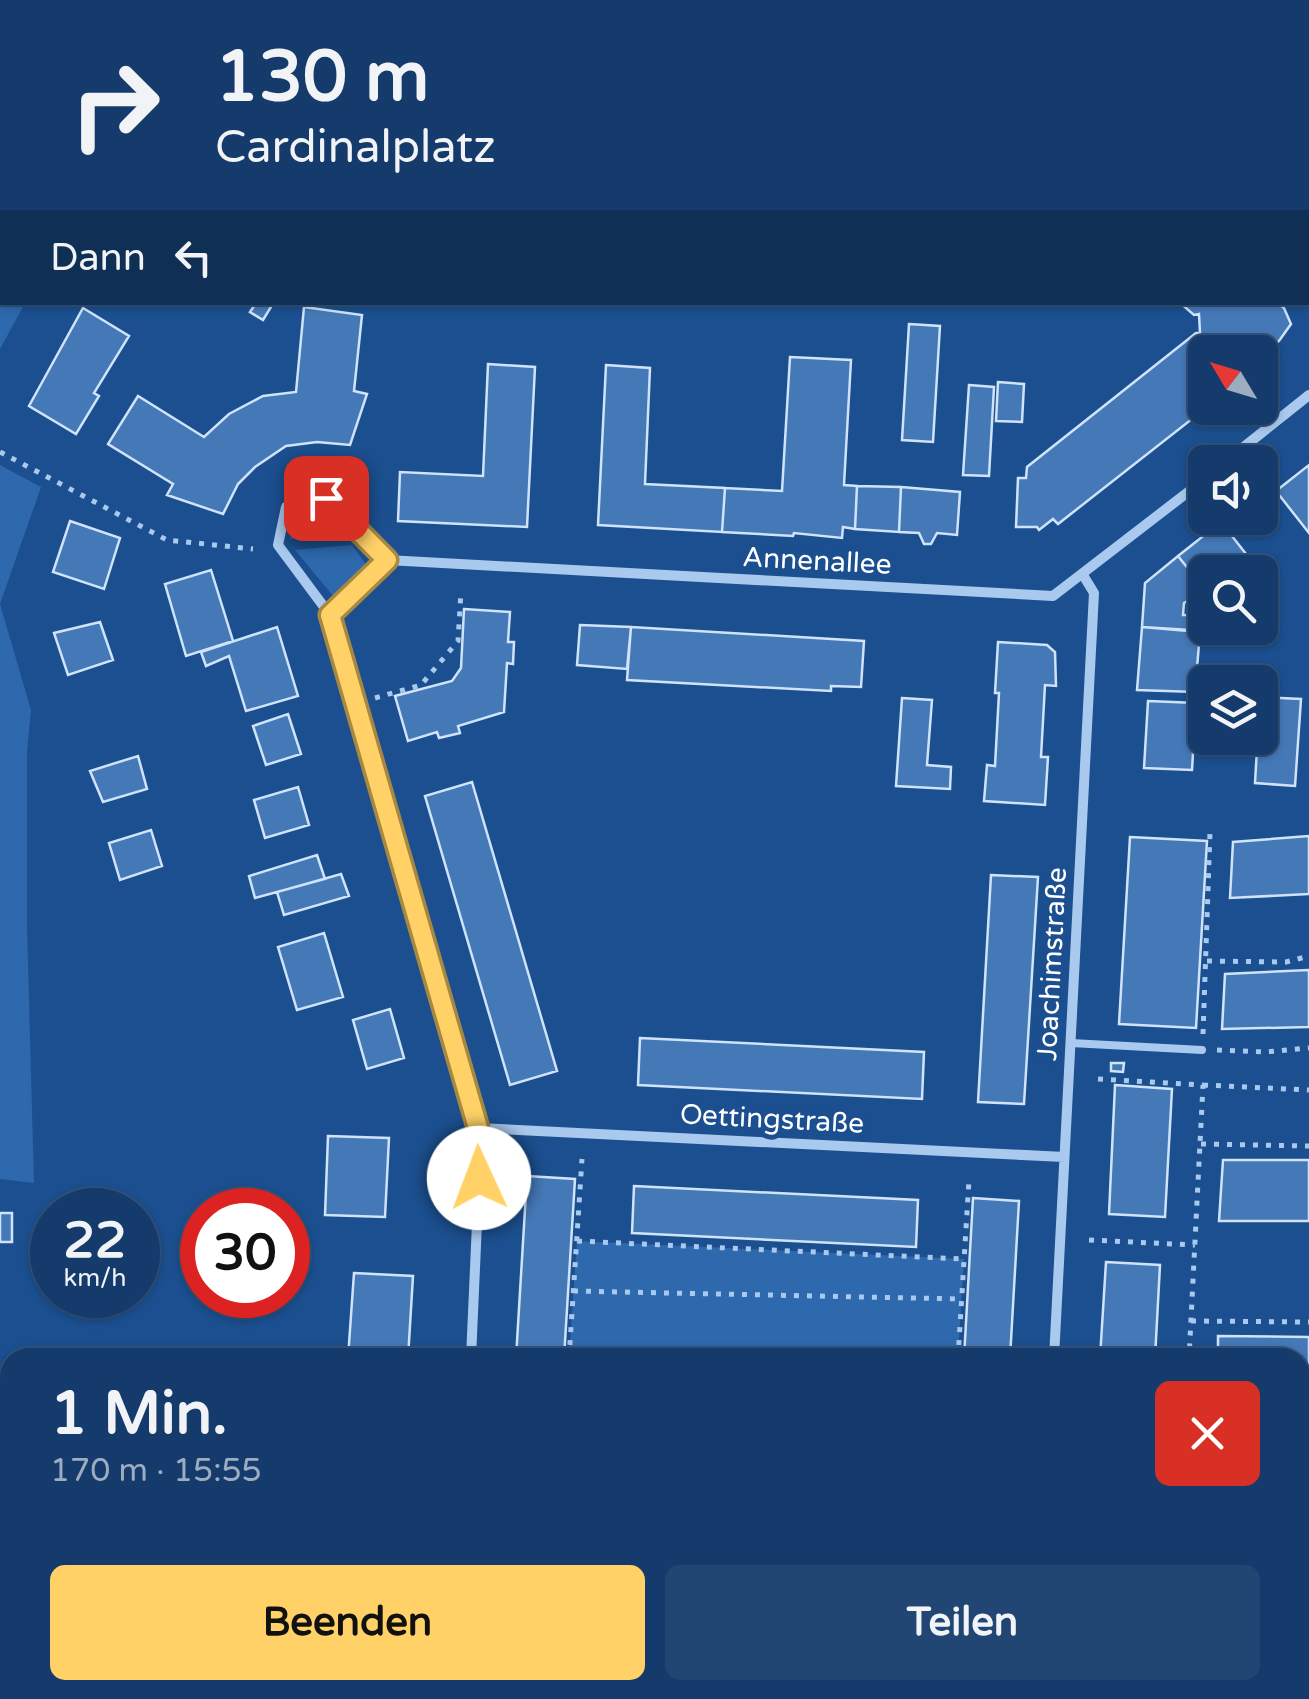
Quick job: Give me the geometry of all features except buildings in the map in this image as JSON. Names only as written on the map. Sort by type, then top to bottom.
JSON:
[{"type":"street","points":[[1246,445],[1309,395]]},
{"type":"street","name":"Annenallee","points":[[387,560],[1054,596],[1188,493]]},
{"type":"street","points":[[330,615],[387,560],[326,498],[286,507],[278,546],[330,615],[478,1128],[471,1348]]},
{"type":"street","name":"Joachimstraße","points":[[1054,1348],[1094,593],[1083,576]]},
{"type":"street","name":"Oettingstraße","points":[[478,1128],[1064,1157]]},
{"type":"lane","points":[[1071,1042],[1202,1050]]},
{"type":"path","points":[[0,452],[167,540],[253,549]]},
{"type":"path","points":[[376,698],[421,685],[458,640],[461,590]]},
{"type":"path","points":[[1210,832],[1202,1050],[1265,1052],[1309,1048]]},
{"type":"path","points":[[1207,960],[1286,962],[1309,956]]},
{"type":"path","points":[[1098,1079],[1309,1090]]},
{"type":"path","points":[[1189,1348],[1204,1085]]},
{"type":"path","points":[[1201,1144],[1309,1146]]},
{"type":"path","points":[[570,1348],[582,1159]]},
{"type":"path","points":[[959,1348],[969,1180]]},
{"type":"path","points":[[576,1240],[964,1259]]},
{"type":"path","points":[[1089,1240],[1195,1245]]},
{"type":"path","points":[[574,1291],[962,1298]]},
{"type":"path","points":[[1191,1321],[1309,1322]]},
{"type":"shaded area","points":[[0,305],[24,305],[0,349]]},
{"type":"shaded area","points":[[0,465],[41,487],[0,604]]},
{"type":"shaded area","points":[[319,511],[344,536],[290,539],[298,514]]},
{"type":"shaded area","points":[[352,545],[367,566],[334,597],[295,550]]},
{"type":"shaded area","points":[[0,604],[31,710],[27,751],[27,929],[34,1183],[0,1179]]},
{"type":"shaded area","points":[[577,1241],[964,1259],[959,1348],[570,1348]]},
{"type":"route","points":[[326,498],[387,560],[330,615],[478,1128],[479,1178]]}]
